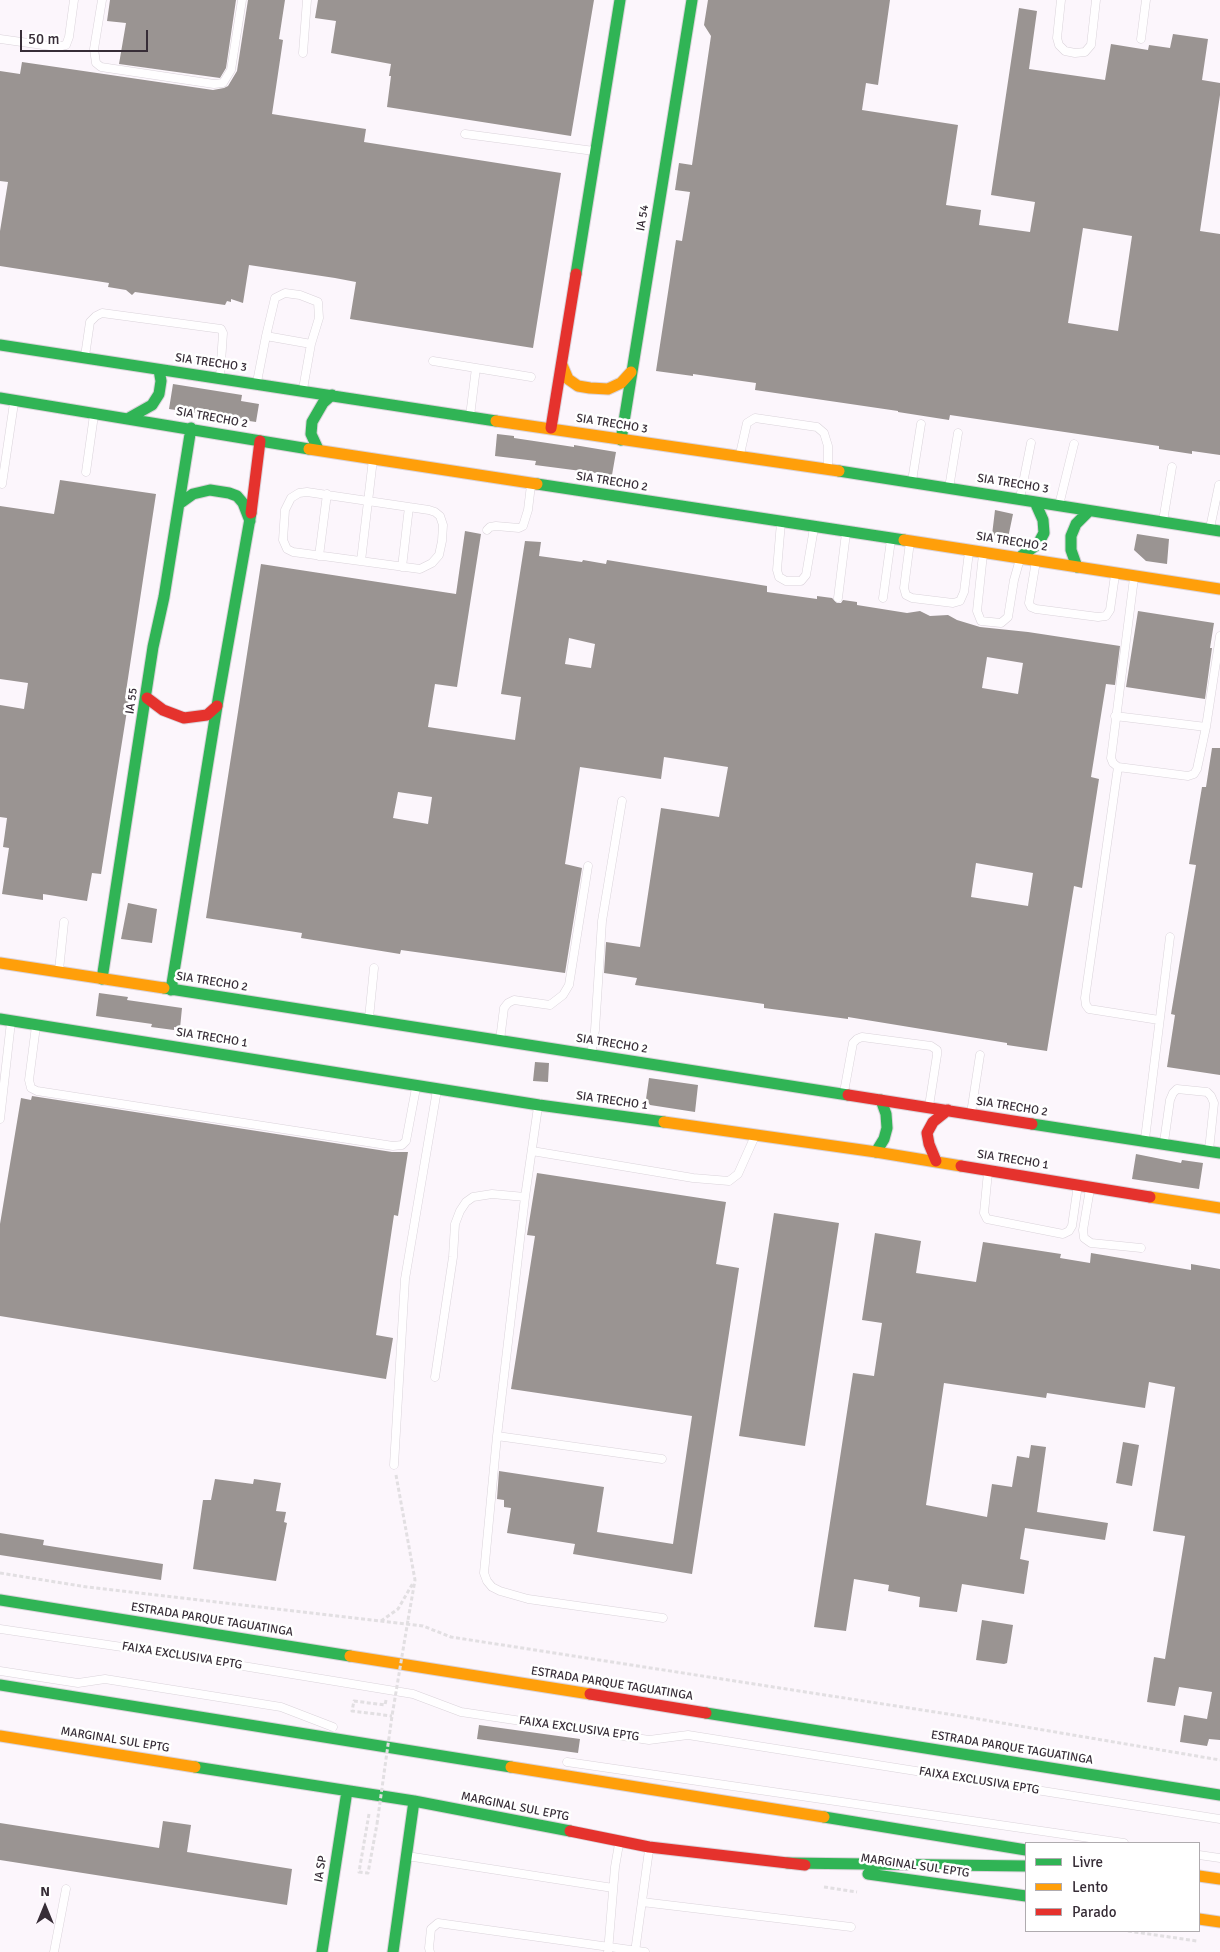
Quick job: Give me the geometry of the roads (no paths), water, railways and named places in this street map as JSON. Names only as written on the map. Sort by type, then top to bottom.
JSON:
[{"type":"main road","points":[[552,428],[620,0]]},
{"type":"main road","name":"IA 54","points":[[621,440],[692,0]]},
{"type":"main road","name":"SIA TRECHO 3","points":[[0,345],[621,440],[740,456],[1215,530]]},
{"type":"main road","points":[[562,365],[568,379],[578,386],[590,388],[608,389],[621,384],[631,372]]},
{"type":"main road","points":[[129,418],[152,405],[159,394],[161,381],[159,370]]},
{"type":"main road","points":[[318,449],[311,434],[312,422],[323,403],[332,395]]},
{"type":"main road","name":"SIA TRECHO 2","points":[[0,398],[191,428],[260,441],[1220,589]]},
{"type":"main road","name":"IA 55","points":[[102,979],[153,647],[164,596],[191,428]]},
{"type":"main road","points":[[171,990],[217,706],[250,522],[260,441]]},
{"type":"main road","points":[[179,504],[193,494],[210,490],[229,492],[237,496],[243,503],[250,522]]},
{"type":"main road","points":[[1020,557],[1038,544],[1044,533],[1043,520],[1035,502]]},
{"type":"main road","points":[[1076,567],[1071,550],[1071,536],[1076,524],[1089,511]]},
{"type":"main road","points":[[146,698],[163,710],[184,718],[207,715],[217,706]]},
{"type":"main road","name":"SIA TRECHO 2","points":[[0,964],[1215,1152]]},
{"type":"main road","name":"SIA TRECHO 1","points":[[6,1020],[539,1105],[936,1161],[1220,1208]]},
{"type":"main road","points":[[876,1152],[884,1139],[887,1128],[886,1114],[881,1100]]},
{"type":"main road","points":[[936,1161],[928,1144],[928,1134],[933,1122],[948,1110]]},
{"type":"main road","name":"ESTRADA PARQUE TAGUATINGA","points":[[0,1600],[1220,1795]]},
{"type":"main road","points":[[0,1684],[1025,1850]]},
{"type":"main road","name":"MARGINAL SUL EPTG","points":[[0,1736],[414,1801],[649,1847],[787,1863],[1025,1896]]},
{"type":"main road","name":"IA SP","points":[[322,1952],[346,1791]]},
{"type":"main road","points":[[393,1952],[414,1801]]},
{"type":"main road","points":[[787,1863],[1025,1866]]},
{"type":"main road","points":[[1200,1876],[1220,1879]]},
{"type":"main road","points":[[1200,1919],[1220,1922]]},
{"type":"lane","points":[[0,39],[57,47],[66,46],[74,0]]},
{"type":"lane","points":[[102,0],[94,49],[96,63],[101,67],[214,84],[223,83],[230,70],[242,0]]},
{"type":"lane","points":[[303,53],[307,0]]},
{"type":"lane","points":[[1061,0],[1057,38],[1059,45],[1065,50],[1075,53],[1085,52],[1091,45],[1096,0]]},
{"type":"lane","points":[[1141,39],[1146,0]]},
{"type":"lane","points":[[465,134],[596,151]]},
{"type":"lane","points":[[257,384],[275,298],[285,293],[300,295],[318,302],[319,318],[311,344],[302,391]]},
{"type":"lane","points":[[85,358],[90,322],[102,313],[221,330],[223,334],[220,378]]},
{"type":"lane","points":[[266,336],[311,344]]},
{"type":"lane","points":[[433,361],[531,377]]},
{"type":"lane","points":[[470,416],[476,368]]},
{"type":"lane","points":[[2,484],[15,401]]},
{"type":"lane","points":[[86,472],[94,413]]},
{"type":"lane","points":[[740,456],[747,423],[755,418],[808,425],[817,427],[824,433],[828,446],[828,470]]},
{"type":"lane","points":[[912,483],[921,424]]},
{"type":"lane","points":[[949,489],[958,433]]},
{"type":"lane","points":[[1020,499],[1031,443]]},
{"type":"lane","points":[[1059,506],[1074,444]]},
{"type":"lane","points":[[361,561],[373,458]]},
{"type":"lane","points":[[1162,522],[1172,466]]},
{"type":"lane","points":[[488,530],[490,527],[496,526],[520,528],[523,526],[528,510],[532,483]]},
{"type":"lane","points":[[1215,530],[1219,486]]},
{"type":"lane","points":[[299,492],[367,500],[430,510],[440,516],[443,525],[442,541],[439,555],[432,564],[420,569],[293,552],[287,548],[282,540],[285,510],[291,498],[299,492]]},
{"type":"lane","points":[[319,556],[327,494]]},
{"type":"lane","points":[[402,567],[409,507]]},
{"type":"lane","points":[[781,521],[778,570],[779,577],[786,581],[801,581],[806,575],[814,526]]},
{"type":"lane","points":[[838,598],[846,531]]},
{"type":"lane","points":[[883,598],[891,538]]},
{"type":"lane","points":[[910,541],[904,588],[906,595],[912,598],[953,603],[960,600],[964,592],[969,550]]},
{"type":"lane","points":[[984,552],[977,611],[981,621],[1001,623],[1008,618],[1020,557]]},
{"type":"lane","points":[[1037,560],[1029,603],[1031,607],[1036,609],[1098,618],[1106,616],[1110,610],[1116,573]]},
{"type":"lane","points":[[1134,576],[1111,758],[1118,767],[1188,776],[1194,774],[1198,769],[1220,636]]},
{"type":"lane","points":[[1115,716],[1206,727]]},
{"type":"lane","points":[[1118,767],[1085,998],[1086,1005],[1089,1009],[1159,1020]]},
{"type":"lane","points":[[591,1054],[595,1030],[602,921],[622,801]]},
{"type":"lane","points":[[500,1040],[504,1008],[508,1003],[514,1000],[550,1005],[563,995],[569,985],[588,866]]},
{"type":"lane","points":[[59,972],[64,922]]},
{"type":"lane","points":[[1144,1141],[1170,937]]},
{"type":"lane","points":[[369,1020],[374,968]]},
{"type":"lane","points":[[0,1120],[6,1020]]},
{"type":"lane","points":[[36,1024],[29,1080],[31,1088],[37,1091],[393,1146],[402,1145],[406,1141],[416,1085]]},
{"type":"lane","points":[[843,1094],[853,1043],[857,1039],[862,1037],[931,1046],[937,1050],[937,1055],[929,1108]]},
{"type":"lane","points":[[971,1114],[980,1056]]},
{"type":"lane","points":[[394,1465],[404,1279],[438,1089]]},
{"type":"lane","points":[[1164,1144],[1170,1100],[1173,1093],[1177,1089],[1207,1092],[1212,1096],[1214,1103],[1215,1152]]},
{"type":"lane","points":[[539,1105],[525,1197],[497,1436],[484,1564],[487,1581],[500,1591],[528,1599],[663,1618]]},
{"type":"lane","points":[[532,1151],[693,1178],[728,1181],[738,1174],[755,1135]]},
{"type":"lane","points":[[988,1170],[984,1213],[987,1219],[1063,1234],[1069,1231],[1072,1226],[1084,1186]]},
{"type":"lane","points":[[1084,1186],[1084,1238],[1091,1243],[1141,1248]]},
{"type":"lane","points":[[435,1377],[453,1257],[455,1224],[460,1211],[466,1202],[473,1197],[492,1194],[525,1197]]},
{"type":"lane","points":[[497,1436],[662,1459]]},
{"type":"lane","name":"FAIXA EXCLUSIVA EPTG","points":[[0,1629],[176,1655],[413,1694],[462,1712],[649,1740],[688,1735],[1220,1820]]},
{"type":"lane","points":[[0,1671],[78,1683],[105,1679],[272,1706],[342,1730]]},
{"type":"lane","points":[[557,1761],[1117,1842]]},
{"type":"lane","points":[[609,1949],[615,1867],[620,1842]]},
{"type":"lane","points":[[635,1951],[649,1847]]},
{"type":"lane","points":[[1200,1855],[1220,1858]]},
{"type":"lane","points":[[407,1856],[613,1888]]},
{"type":"lane","points":[[54,1952],[66,1889]]},
{"type":"lane","points":[[642,1902],[851,1927]]},
{"type":"lane","points":[[430,1952],[431,1929],[438,1923],[609,1949],[645,1952]]}]
